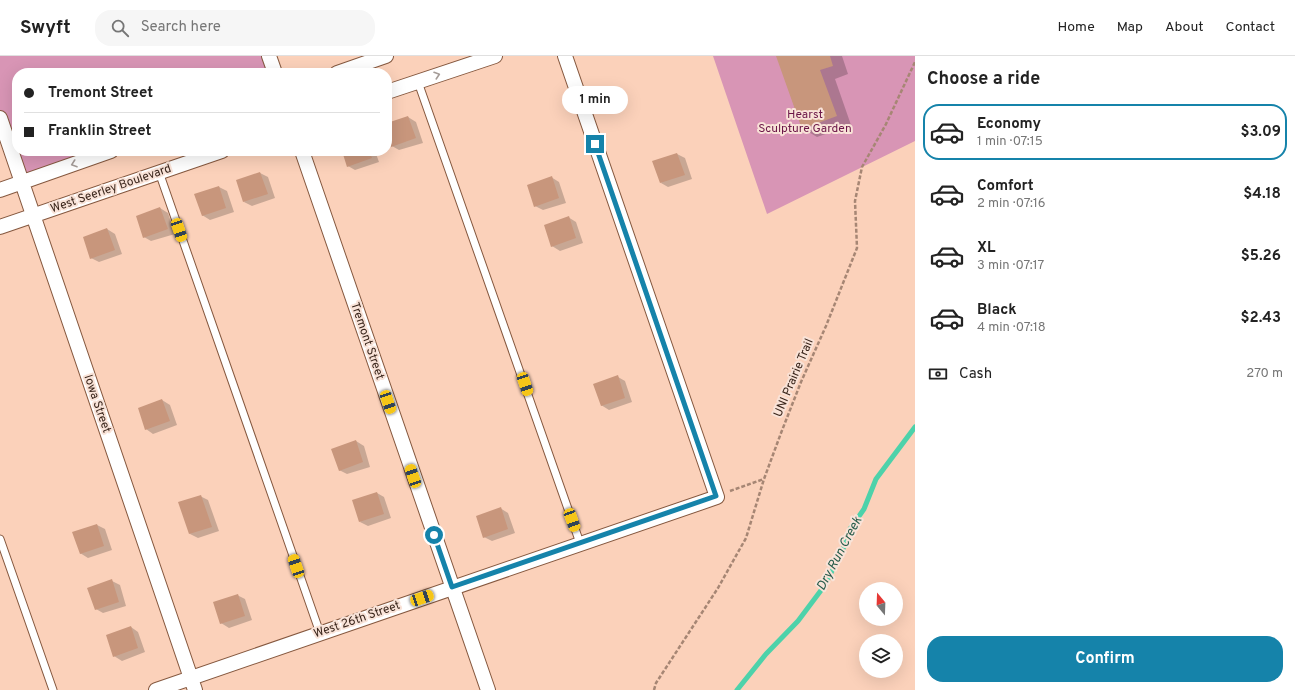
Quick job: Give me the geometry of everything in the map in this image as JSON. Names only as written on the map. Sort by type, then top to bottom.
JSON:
[{"type":"street","points":[[269,56],[273,68]]},
{"type":"street","points":[[351,68],[386,56]]},
{"type":"street","points":[[392,90],[495,56]]},
{"type":"street","points":[[565,56],[716,496]]},
{"type":"street","name":"Iowa Street","points":[[0,118],[12,153]]},
{"type":"street","name":"Iowa Street","points":[[13,156],[193,684]]},
{"type":"street","points":[[0,190],[97,156]]},
{"type":"street","name":"West Seerley Boulevard","points":[[0,227],[207,156]]},
{"type":"street","name":"Tremont Street","points":[[304,156],[488,690]]},
{"type":"street","name":"West 26th Street","points":[[156,690],[193,684],[320,633],[716,496]]},
{"type":"lane","points":[[418,82],[580,543]]},
{"type":"lane","points":[[159,172],[320,633]]},
{"type":"lane","points":[[0,539],[53,690]]},
{"type":"path","name":"UNI Prairie Trail","points":[[654,690],[656,683],[718,588],[746,538],[764,479],[800,382],[826,326],[857,248],[855,201],[862,167],[886,124],[915,62]]},
{"type":"path","points":[[716,496],[764,479]]},
{"type":"green space","points":[[0,56],[269,56],[273,68],[12,68],[12,153],[0,118]]},
{"type":"green space","name":"Hearst Sculpture Garden","points":[[713,56],[915,56],[915,141],[767,214]]},
{"type":"green space","points":[[13,156],[97,156],[22,182]]},
{"type":"building","points":[[776,56],[830,56],[833,66],[820,70],[837,116],[802,129]]},
{"type":"building","points":[[408,116],[416,138],[392,147],[392,121]]},
{"type":"building","points":[[677,153],[685,175],[660,183],[652,161]]},
{"type":"building","points":[[344,156],[371,156],[372,158],[347,167]]},
{"type":"building","points":[[260,172],[268,194],[243,202],[236,180]]},
{"type":"building","points":[[552,176],[559,198],[534,207],[527,185]]},
{"type":"building","points":[[219,186],[226,208],[202,216],[194,194]]},
{"type":"building","points":[[160,207],[168,229],[143,238],[136,216]]},
{"type":"building","points":[[569,216],[576,238],[551,247],[544,225]]},
{"type":"building","points":[[107,228],[115,250],[90,259],[83,237]]},
{"type":"building","points":[[618,375],[625,398],[601,406],[593,384]]},
{"type":"building","points":[[162,399],[170,421],[145,430],[138,408]]},
{"type":"building","points":[[356,440],[363,462],[339,471],[331,449]]},
{"type":"building","points":[[377,492],[384,514],[359,522],[352,500]]},
{"type":"building","points":[[201,495],[212,527],[189,534],[178,502]]},
{"type":"building","points":[[501,507],[508,529],[483,538],[476,516]]},
{"type":"building","points":[[97,524],[104,546],[80,554],[72,532]]},
{"type":"building","points":[[112,579],[119,602],[95,610],[87,588]]},
{"type":"building","points":[[238,594],[245,616],[220,624],[213,602]]},
{"type":"building","points":[[131,626],[138,648],[113,657],[106,635]]},
{"type":"waterway","name":"Dry Run Creek","points":[[737,690],[766,654],[798,621],[825,585],[843,549],[850,529],[864,509],[876,479],[915,427]]},
{"type":"route","points":[[434,535],[452,587],[716,496],[595,144]]}]
